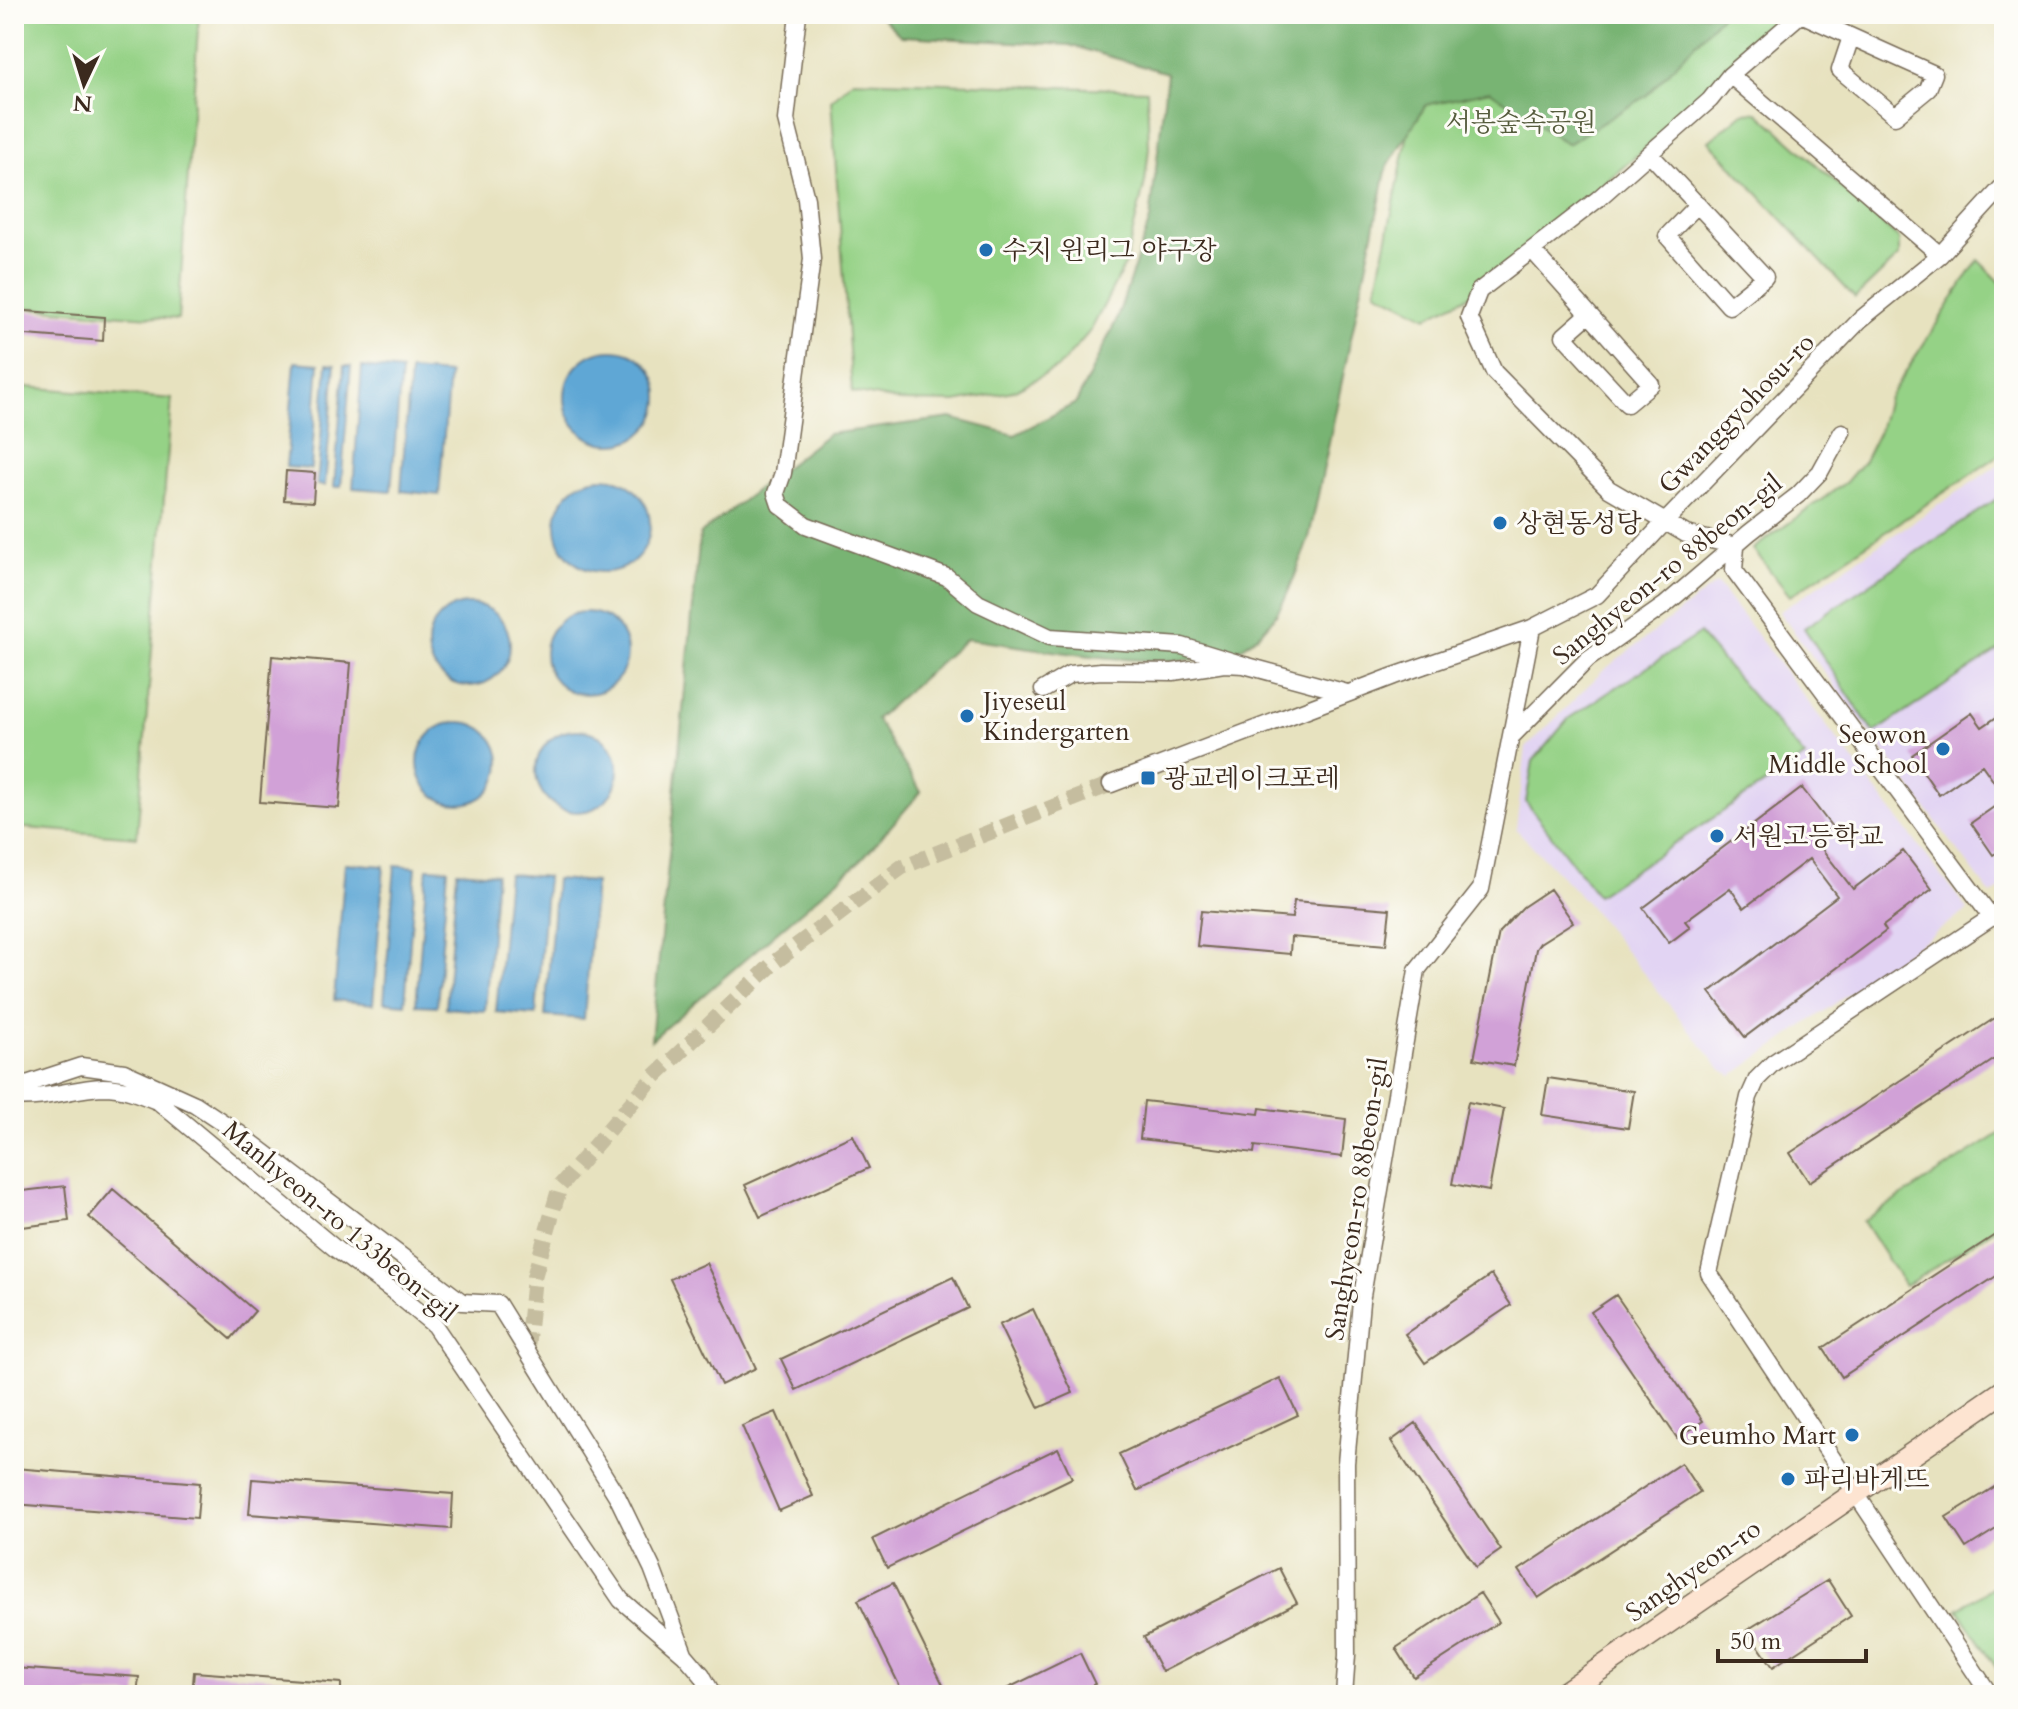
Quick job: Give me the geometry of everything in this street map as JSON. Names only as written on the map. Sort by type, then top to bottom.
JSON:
[{"type":"street","points":[[798,14],[786,120],[806,199],[812,259],[783,473],[776,493],[780,505],[806,525],[947,577],[978,603],[1050,637],[1182,646],[1347,693]]},
{"type":"street","points":[[1851,37],[1840,70],[1895,116],[1928,89],[1934,74],[1801,14],[1730,75],[1710,100],[1598,199],[1479,291],[1469,317],[1494,372],[1609,489],[1686,534],[1736,546],[1734,570],[1998,913],[1773,1063],[1757,1079],[1749,1097],[1709,1273],[1990,1695]]},
{"type":"street","points":[[1730,75],[1940,255]]},
{"type":"street","points":[[1650,154],[1698,204],[1765,277],[1729,306],[1667,236],[1698,204]]},
{"type":"street","name":"Gwanggyohosu-ro","points":[[1347,693],[1532,628],[1597,595],[1861,319],[1940,255],[2004,185]]},
{"type":"street","points":[[1532,250],[1589,314],[1651,384],[1627,404],[1564,336],[1589,314]]},
{"type":"street","name":"Sanghyeon-ro 88beon-gil","points":[[1511,736],[1588,659],[1665,605],[1798,495],[1820,472],[1842,432]]},
{"type":"street","name":"Sanghyeon-ro 88beon-gil","points":[[1344,1695],[1347,1655],[1346,1463],[1361,1302],[1417,970],[1481,889],[1532,628]]},
{"type":"street","points":[[1043,690],[1070,674],[1173,672],[1224,664],[1244,665]]},
{"type":"street","points":[[1111,784],[1347,693]]},
{"type":"street","points":[[14,1088],[81,1066],[124,1072],[181,1097],[240,1134],[462,1302],[498,1304],[617,1496],[652,1568],[685,1655],[702,1675],[713,1695]]},
{"type":"street","name":"Manhyeon-ro 133beon-gil","points":[[14,1097],[46,1097],[106,1087],[132,1091],[159,1102],[337,1250],[434,1325],[621,1600],[685,1655]]},
{"type":"street","name":"Sanghyeon-ro","points":[[1562,1695],[2004,1391]]},
{"type":"shaded area","name":"Seowon Middle School","points":[[2004,461],[2004,886],[1991,895],[1779,612]]},
{"type":"shaded area","name":"서원고등학교","points":[[1717,583],[1968,910],[1732,1076],[1720,1068],[1586,902],[1516,829],[1526,748],[1604,670]]},
{"type":"green space","points":[[14,14],[199,14],[178,319],[14,307]]},
{"type":"green space","points":[[878,14],[1723,14],[1646,96],[1567,144],[1490,91],[1426,105],[1387,167],[1309,538],[1290,587],[1271,621],[1237,651],[1199,659],[1167,661],[1098,657],[966,639],[876,719],[921,792],[861,860],[651,1040],[700,534],[828,434],[951,418],[1015,435],[1076,403],[1116,321],[1150,220],[1167,73],[1069,45],[901,36]]},
{"type":"green space","name":"서봉숲속공원","points":[[1392,14],[1801,14],[1479,291],[1427,317],[1376,291],[1418,84]]},
{"type":"green space","name":"수지 윈리그 야구장","points":[[853,80],[1147,90],[1149,148],[1145,182],[1125,265],[1091,330],[1059,367],[1013,391],[955,402],[900,401],[852,392],[831,100]]},
{"type":"green space","points":[[1758,112],[1899,239],[1899,256],[1855,298],[1709,141],[1743,113]]},
{"type":"green space","points":[[1978,260],[2004,286],[2004,452],[1790,596],[1753,549],[1846,482],[1864,461],[1879,431],[1888,399]]},
{"type":"green space","points":[[14,386],[172,399],[137,837],[14,827]]},
{"type":"green space","points":[[2004,494],[2004,646],[1874,733],[1804,628]]},
{"type":"green space","points":[[1699,634],[1805,757],[1597,895],[1526,802],[1533,761],[1569,718]]},
{"type":"green space","points":[[2004,1131],[2004,1223],[1905,1286],[1863,1221]]},
{"type":"green space","points":[[1992,1587],[2004,1605],[2003,1678],[1958,1609]]},
{"type":"water","points":[[612,350],[630,353],[645,364],[656,379],[659,397],[656,415],[645,430],[630,441],[612,444],[594,441],[579,430],[568,415],[565,397],[568,379],[579,364],[594,353]]},
{"type":"water","points":[[295,362],[319,364],[311,469],[286,467]]},
{"type":"water","points":[[327,364],[335,365],[325,486],[317,485]]},
{"type":"water","points":[[344,366],[351,366],[341,487],[334,487]]},
{"type":"water","points":[[362,367],[401,371],[391,491],[353,488]]},
{"type":"water","points":[[410,371],[449,374],[439,495],[401,491]]},
{"type":"water","points":[[603,478],[621,481],[636,492],[647,507],[650,525],[647,543],[636,558],[621,569],[603,572],[585,569],[570,558],[559,543],[556,525],[559,507],[570,492],[585,481]]},
{"type":"water","points":[[469,604],[485,607],[498,616],[507,629],[510,645],[507,661],[498,674],[485,683],[469,686],[453,683],[440,674],[431,661],[428,645],[431,629],[440,616],[453,607]]},
{"type":"water","points":[[586,612],[602,615],[615,624],[624,637],[627,653],[624,669],[615,682],[602,691],[586,694],[570,691],[557,682],[548,669],[545,653],[548,637],[557,624],[570,615]]},
{"type":"water","points":[[459,722],[475,725],[488,734],[497,747],[500,763],[497,779],[488,792],[475,801],[459,804],[443,801],[430,792],[421,779],[418,763],[421,747],[430,734],[443,725]]},
{"type":"water","points":[[577,730],[593,733],[606,742],[615,755],[618,771],[615,787],[606,800],[593,809],[577,812],[561,809],[548,800],[539,787],[536,771],[539,755],[548,742],[561,733]]},
{"type":"water","points":[[345,863],[384,866],[373,1004],[334,1000]]},
{"type":"water","points":[[395,865],[416,867],[405,1004],[384,1002]]},
{"type":"water","points":[[427,868],[448,869],[437,1006],[416,1005]]},
{"type":"water","points":[[457,871],[496,874],[485,1011],[446,1008]]},
{"type":"water","points":[[508,874],[547,877],[536,1015],[496,1012]]},
{"type":"water","points":[[556,879],[595,882],[584,1019],[545,1016]]},
{"type":"building","points":[[14,310],[104,317],[103,341],[14,334]]},
{"type":"building","points":[[286,471],[315,473],[313,502],[284,500]]},
{"type":"building","points":[[272,656],[351,663],[339,808],[260,802]]},
{"type":"building","points":[[2004,712],[2004,796],[1982,765],[1939,795],[1912,755],[1972,713],[1982,727]]},
{"type":"building","points":[[1802,788],[1832,827],[1815,840],[1853,889],[1903,851],[1932,889],[1883,926],[1886,931],[1745,1037],[1710,992],[1837,896],[1809,859],[1744,908],[1730,888],[1685,921],[1690,927],[1669,943],[1643,908]]},
{"type":"building","points":[[2004,800],[2004,848],[1993,855],[1971,823]]},
{"type":"building","points":[[1550,889],[1573,922],[1540,943],[1536,949],[1514,1066],[1474,1059],[1499,932],[1523,907]]},
{"type":"building","points":[[1294,901],[1390,909],[1386,945],[1291,937],[1290,954],[1197,946],[1201,911],[1292,918]]},
{"type":"building","points":[[2004,1012],[2004,1053],[1809,1182],[1790,1153]]},
{"type":"building","points":[[1548,1078],[1634,1091],[1628,1128],[1542,1115]]},
{"type":"building","points":[[1144,1101],[1259,1114],[1260,1108],[1346,1119],[1342,1157],[1255,1146],[1254,1153],[1140,1139]]},
{"type":"building","points":[[1468,1102],[1504,1109],[1489,1191],[1452,1184]]},
{"type":"building","points":[[853,1135],[869,1168],[760,1217],[745,1185]]},
{"type":"building","points":[[65,1186],[69,1221],[14,1228],[14,1192]]},
{"type":"building","points":[[113,1189],[255,1311],[231,1339],[89,1217]]},
{"type":"building","points":[[2004,1229],[2004,1271],[1842,1377],[1823,1348]]},
{"type":"building","points":[[706,1263],[756,1368],[721,1385],[670,1279]]},
{"type":"building","points":[[1491,1275],[1511,1305],[1425,1363],[1405,1334]]},
{"type":"building","points":[[953,1277],[968,1308],[796,1390],[781,1359]]},
{"type":"building","points":[[1616,1295],[1703,1421],[1677,1438],[1591,1312]]},
{"type":"building","points":[[1033,1309],[1073,1393],[1039,1408],[999,1325]]},
{"type":"building","points":[[1280,1378],[1298,1415],[1137,1491],[1119,1454]]},
{"type":"building","points":[[776,1412],[813,1496],[779,1511],[742,1426]]},
{"type":"building","points":[[1416,1423],[1501,1550],[1476,1567],[1391,1441]]},
{"type":"building","points":[[1058,1448],[1072,1478],[887,1568],[873,1539]]},
{"type":"building","points":[[1681,1463],[1700,1492],[1538,1598],[1519,1570]]},
{"type":"building","points":[[14,1468],[200,1483],[197,1518],[14,1504]]},
{"type":"building","points":[[252,1479],[453,1494],[451,1529],[249,1514]]},
{"type":"building","points":[[2004,1481],[2004,1524],[1966,1548],[1946,1517]]},
{"type":"building","points":[[1279,1568],[1297,1603],[1162,1672],[1144,1637]]},
{"type":"building","points":[[1828,1580],[1851,1616],[1773,1667],[1747,1630]]},
{"type":"building","points":[[893,1583],[948,1695],[904,1695],[858,1600]]},
{"type":"building","points":[[1480,1593],[1499,1622],[1414,1677],[1396,1648]]},
{"type":"building","points":[[1080,1653],[1095,1684],[1073,1695],[994,1695]]},
{"type":"building","points":[[14,1668],[139,1677],[137,1695],[14,1695]]},
{"type":"building","points":[[194,1672],[341,1683],[341,1695],[192,1695]]},
{"type":"tunnel","points":[[527,1349],[534,1277],[560,1186],[652,1079],[776,961],[902,867],[1111,784]]},
{"type":"place","name":"수지 윈리그 야구장","points":[[986,250]]},
{"type":"place","name":"상현동성당","points":[[1500,523]]},
{"type":"place","name":"Jiyeseul Kindergarten","points":[[967,716]]},
{"type":"place","name":"Seowon Middle School","points":[[1943,749]]},
{"type":"place","name":"광교레이크포레","points":[[1148,778]]},
{"type":"place","name":"서원고등학교","points":[[1717,836]]},
{"type":"place","name":"Geumho Mart","points":[[1852,1435]]},
{"type":"place","name":"파리바게뜨","points":[[1788,1479]]}]
